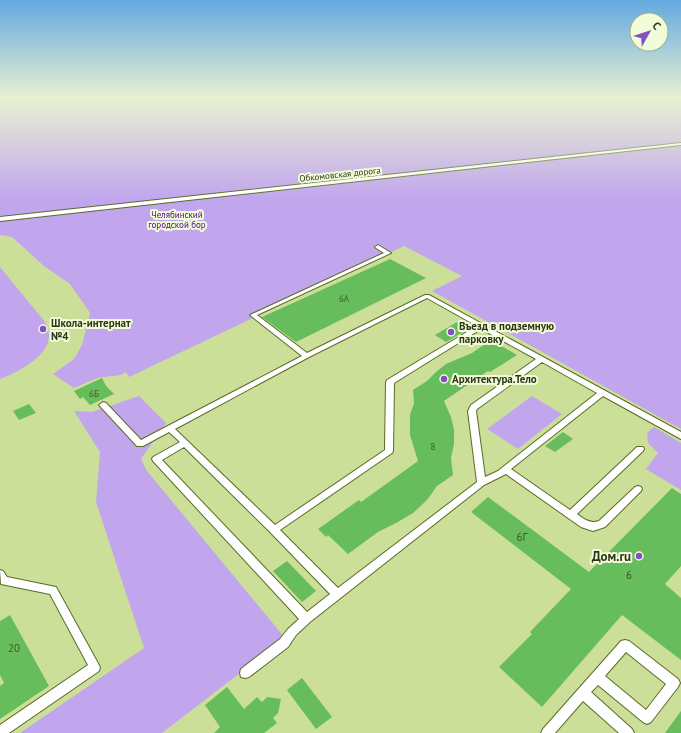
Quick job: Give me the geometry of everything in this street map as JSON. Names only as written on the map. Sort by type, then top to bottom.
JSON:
[{"type":"lane","name":"Обкомовская дорога","points":[[0,218],[681,144]]},
{"type":"lane","points":[[307,356],[252,315],[388,253],[378,247]]},
{"type":"lane","points":[[103,406],[140,444],[307,356],[427,296],[540,360],[681,436]]},
{"type":"lane","points":[[274,530],[389,451],[390,382],[481,326]]},
{"type":"lane","points":[[481,483],[472,411],[474,407],[540,360]]},
{"type":"lane","points":[[245,674],[284,643],[292,632],[306,619],[481,483],[505,469],[602,393]]},
{"type":"lane","points":[[170,428],[338,595]]},
{"type":"lane","points":[[185,443],[156,458],[306,619]]},
{"type":"lane","points":[[570,515],[640,449]]},
{"type":"lane","points":[[505,469],[570,515],[584,524],[593,527],[602,524],[638,489]]},
{"type":"lane","points":[[0,574],[4,581],[53,590],[95,667],[0,732]]},
{"type":"lane","points":[[547,733],[625,645],[674,683],[647,718],[597,677]]},
{"type":"lane","points":[[582,693],[628,733]]},
{"type":"green space","name":"Челябинский городской бор","points":[[0,131],[681,131],[681,429],[432,291],[462,276],[404,246],[129,377],[126,372],[121,375],[97,378],[74,388],[53,374],[74,359],[82,345],[90,313],[70,284],[44,266],[12,237],[0,235]]},
{"type":"green space","points":[[0,267],[45,322],[49,332],[48,342],[44,350],[37,358],[18,371],[0,379]]},
{"type":"green space","points":[[139,396],[166,423],[141,459],[147,471],[285,638],[162,733],[20,733],[144,648],[96,502],[100,452],[74,411],[92,412]]},
{"type":"green space","points":[[532,396],[562,414],[518,449],[487,429]]},
{"type":"green space","points":[[654,427],[681,443],[681,490],[646,469],[658,453],[648,443],[647,433]]},
{"type":"building","points":[[390,259],[426,278],[296,342],[262,317]]},
{"type":"building","name":"Въезд в подземную парковку","points":[[457,322],[468,329],[446,342],[435,335]]},
{"type":"building","points":[[491,340],[517,355],[490,372],[488,371],[444,401],[451,417],[454,430],[454,444],[451,458],[453,475],[437,486],[427,500],[413,513],[378,532],[348,554],[328,535],[326,537],[318,529],[359,500],[361,502],[418,461],[410,435],[410,415],[414,403],[413,390],[427,381],[446,364],[472,353]]},
{"type":"building","points":[[102,378],[106,386],[114,394],[90,405],[83,397],[80,399],[74,391]]},
{"type":"building","points":[[29,404],[36,413],[19,420],[13,411]]},
{"type":"building","points":[[563,432],[573,439],[555,452],[545,446]]},
{"type":"building","points":[[672,488],[681,494],[681,566],[665,584],[681,598],[681,660],[622,615],[542,707],[499,667],[532,634],[530,632],[571,589],[471,512],[488,497],[589,572]]},
{"type":"building","points":[[287,561],[316,591],[302,602],[273,571]]},
{"type":"building","points":[[10,615],[49,686],[0,719],[0,686],[4,683],[0,675],[0,621]]},
{"type":"building","points":[[302,678],[332,717],[316,729],[287,690]]},
{"type":"building","points":[[227,687],[244,709],[257,697],[262,702],[267,697],[281,699],[278,713],[273,718],[277,723],[264,733],[214,733],[220,727],[205,705]]},
{"type":"building","points":[[681,711],[681,733],[665,733]]},
{"type":"place","name":"Школа-интернат №4","points":[[43,329]]},
{"type":"place","name":"Въезд в подземную парковку","points":[[451,332]]},
{"type":"place","name":"Архитектура.Тело","points":[[444,379]]},
{"type":"place","name":"Дом.ru","points":[[639,556]]}]
